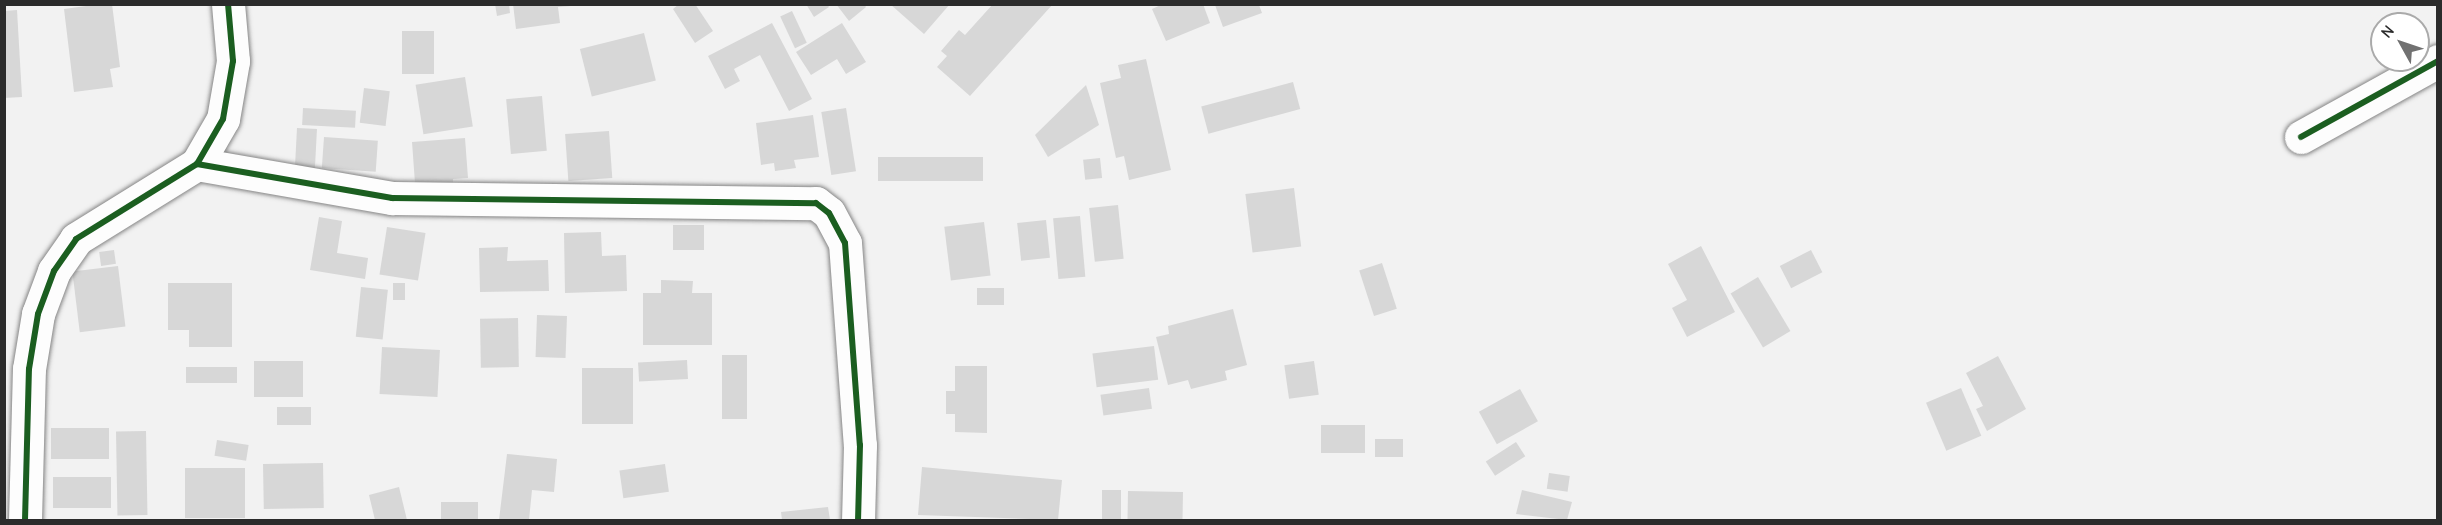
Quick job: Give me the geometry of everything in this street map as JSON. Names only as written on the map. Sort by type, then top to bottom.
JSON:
[{"type":"street","points":[[26,520],[29,369],[38,315],[54,271],[76,239],[197,164],[223,119],[233,61],[228,4]]},
{"type":"street","points":[[2301,137],[2438,61]]},
{"type":"street","points":[[197,164],[392,198],[816,203],[829,213],[845,243],[860,445],[858,520]]},
{"type":"building","points":[[112,4],[120,67],[110,69],[113,87],[74,92],[64,9]]},
{"type":"building","points":[[495,4],[509,4],[510,13],[497,16]]},
{"type":"building","points":[[513,4],[571,4],[571,6],[558,7],[560,23],[516,29]]},
{"type":"building","points":[[679,4],[695,4],[713,31],[695,43],[673,9]]},
{"type":"building","points":[[806,4],[827,4],[829,7],[814,17]]},
{"type":"building","points":[[836,4],[864,4],[866,7],[849,21]]},
{"type":"building","points":[[890,4],[950,4],[924,34]]},
{"type":"building","points":[[993,4],[1053,4],[970,96],[937,67],[947,56],[941,51],[959,30],[965,35]]},
{"type":"building","points":[[1163,4],[1203,4],[1210,23],[1166,41],[1152,9]]},
{"type":"building","points":[[1215,5],[1259,5],[1262,13],[1223,27]]},
{"type":"building","points":[[17,10],[22,97],[4,98],[4,11]]},
{"type":"building","points":[[792,11],[807,43],[795,48],[780,16]]},
{"type":"building","points":[[772,23],[812,99],[789,111],[760,55],[734,69],[740,81],[725,89],[708,56]]},
{"type":"building","points":[[842,23],[866,62],[846,74],[837,59],[811,75],[796,52]]},
{"type":"building","points":[[402,31],[434,31],[434,74],[402,74]]},
{"type":"building","points":[[644,33],[656,81],[592,97],[580,49]]},
{"type":"building","points":[[1146,59],[1171,170],[1129,180],[1124,156],[1116,158],[1100,83],[1121,78],[1118,65]]},
{"type":"building","points":[[465,77],[473,126],[423,134],[416,85]]},
{"type":"building","points":[[1293,82],[1300,109],[1208,134],[1201,107]]},
{"type":"building","points":[[1086,85],[1099,125],[1048,157],[1035,135]]},
{"type":"building","points":[[364,88],[390,91],[386,126],[360,123]]},
{"type":"building","points":[[542,96],[547,151],[511,154],[506,99]]},
{"type":"building","points":[[303,108],[356,111],[355,128],[302,125]]},
{"type":"building","points":[[846,108],[856,171],[831,175],[821,112]]},
{"type":"building","points":[[813,115],[819,157],[794,160],[796,168],[775,171],[774,163],[761,165],[756,123]]},
{"type":"building","points":[[297,128],[317,129],[314,177],[294,176]]},
{"type":"building","points":[[609,131],[612,178],[568,181],[565,134]]},
{"type":"building","points":[[324,137],[378,141],[376,172],[322,168]]},
{"type":"building","points":[[465,138],[468,178],[453,179],[453,185],[415,183],[412,142]]},
{"type":"building","points":[[878,157],[983,157],[983,181],[878,181]]},
{"type":"building","points":[[1100,158],[1102,178],[1085,180],[1083,160]]},
{"type":"building","points":[[1294,188],[1301,247],[1253,253],[1245,194]]},
{"type":"building","points":[[1118,205],[1124,259],[1095,262],[1089,208]]},
{"type":"building","points":[[1080,216],[1085,277],[1058,279],[1053,218]]},
{"type":"building","points":[[319,217],[342,221],[337,253],[368,258],[365,279],[310,270]]},
{"type":"building","points":[[1046,220],[1050,258],[1021,261],[1017,223]]},
{"type":"building","points":[[984,222],[991,276],[951,280],[944,227]]},
{"type":"building","points":[[673,225],[704,225],[704,250],[673,250]]},
{"type":"building","points":[[387,227],[426,233],[418,281],[379,274]]},
{"type":"building","points":[[601,232],[602,256],[626,255],[627,291],[565,293],[564,233]]},
{"type":"building","points":[[1701,246],[1735,312],[1687,337],[1672,308],[1687,300],[1668,264]]},
{"type":"building","points":[[508,247],[507,261],[548,260],[549,291],[480,292],[479,248]]},
{"type":"building","points":[[114,250],[116,264],[101,266],[99,252]]},
{"type":"building","points":[[1811,250],[1822,272],[1791,288],[1780,266]]},
{"type":"building","points":[[1382,263],[1397,309],[1374,316],[1359,270]]},
{"type":"building","points":[[118,266],[125,327],[80,332],[72,272]]},
{"type":"building","points":[[1758,277],[1790,331],[1763,347],[1731,293]]},
{"type":"building","points":[[661,280],[693,281],[692,293],[712,293],[712,345],[643,345],[643,293],[661,293]]},
{"type":"building","points":[[168,283],[232,283],[232,347],[189,347],[189,330],[168,330]]},
{"type":"building","points":[[393,283],[405,283],[405,300],[393,300]]},
{"type":"building","points":[[361,287],[388,290],[383,340],[356,337]]},
{"type":"building","points":[[977,288],[1004,288],[1004,305],[977,305]]},
{"type":"building","points":[[1233,309],[1247,365],[1225,371],[1227,380],[1191,389],[1188,380],[1168,385],[1156,337],[1169,334],[1168,326]]},
{"type":"building","points":[[537,315],[567,316],[566,358],[536,357]]},
{"type":"building","points":[[518,318],[519,367],[481,368],[480,319]]},
{"type":"building","points":[[1154,346],[1158,380],[1097,387],[1092,354]]},
{"type":"building","points":[[382,347],[440,350],[437,397],[380,394]]},
{"type":"building","points":[[722,355],[747,355],[747,419],[722,419]]},
{"type":"building","points":[[1998,356],[2026,409],[1987,431],[1976,409],[1983,406],[1966,373]]},
{"type":"building","points":[[687,360],[688,379],[639,382],[638,363]]},
{"type":"building","points":[[254,361],[303,361],[303,397],[254,397]]},
{"type":"building","points":[[1314,361],[1319,395],[1289,399],[1284,365]]},
{"type":"building","points":[[955,366],[987,366],[987,433],[955,432],[955,414],[946,414],[946,391],[955,391]]},
{"type":"building","points":[[186,367],[237,367],[237,383],[186,383]]},
{"type":"building","points":[[582,368],[633,368],[633,424],[582,424]]},
{"type":"building","points":[[1149,388],[1152,409],[1103,416],[1100,395]]},
{"type":"building","points":[[1961,388],[1981,436],[1946,451],[1926,403]]},
{"type":"building","points":[[1520,389],[1538,421],[1497,444],[1479,412]]},
{"type":"building","points":[[277,407],[311,407],[311,425],[277,425]]},
{"type":"building","points":[[1321,425],[1365,425],[1365,453],[1321,453]]},
{"type":"building","points":[[51,428],[109,428],[109,459],[51,459]]},
{"type":"building","points":[[146,431],[147,515],[117,516],[116,432]]},
{"type":"building","points":[[1375,439],[1403,439],[1403,457],[1375,457]]},
{"type":"building","points":[[217,440],[249,445],[246,461],[214,456]]},
{"type":"building","points":[[1516,442],[1525,456],[1495,476],[1486,462]]},
{"type":"building","points":[[507,454],[557,459],[554,492],[532,490],[529,520],[499,520]]},
{"type":"building","points":[[323,463],[324,508],[264,509],[263,464]]},
{"type":"building","points":[[665,464],[669,492],[623,498],[619,470]]},
{"type":"building","points":[[922,467],[1062,480],[1058,520],[918,515]]},
{"type":"building","points":[[185,468],[245,468],[245,518],[185,518]]},
{"type":"building","points":[[1549,473],[1570,476],[1568,492],[1547,489]]},
{"type":"building","points":[[53,477],[111,477],[111,508],[53,508]]},
{"type":"building","points":[[399,487],[407,520],[375,520],[369,495]]},
{"type":"building","points":[[1102,490],[1121,490],[1121,520],[1102,520]]},
{"type":"building","points":[[1522,490],[1572,502],[1567,520],[1516,514]]},
{"type":"building","points":[[1128,491],[1183,492],[1183,520],[1127,520]]},
{"type":"building","points":[[441,502],[478,502],[478,520],[441,520]]},
{"type":"building","points":[[828,507],[830,520],[782,520],[781,512]]},
{"type":"cycle path","points":[[25,520],[29,369],[38,314],[54,271],[76,239],[197,164],[223,119],[233,61],[228,4]]},
{"type":"cycle path","points":[[2301,137],[2438,61]]},
{"type":"cycle path","points":[[197,164],[392,198],[816,203],[829,213],[845,243],[860,445],[858,520]]}]
